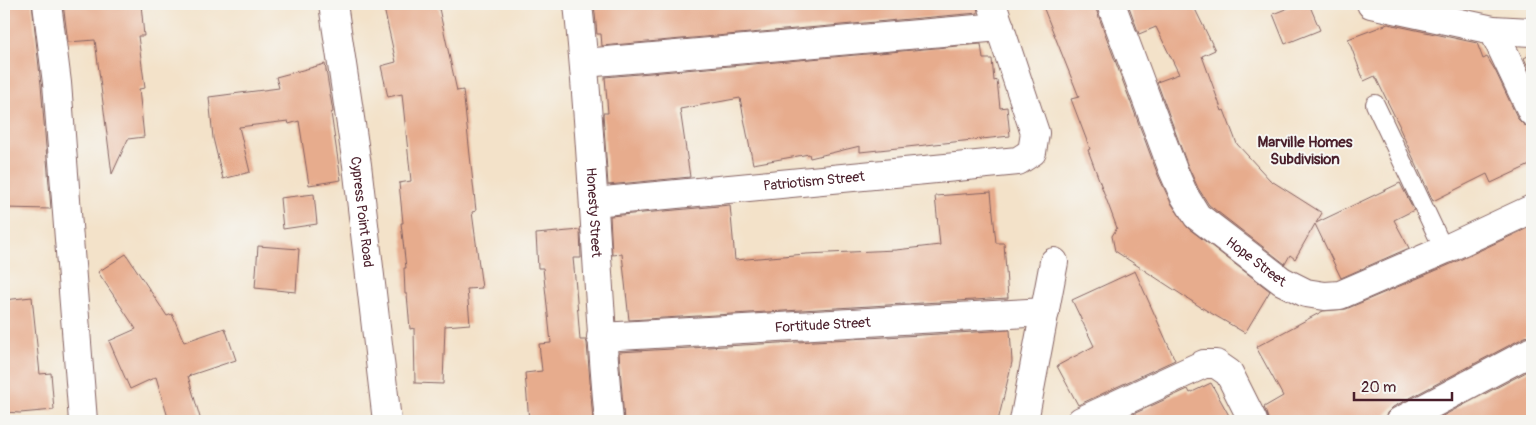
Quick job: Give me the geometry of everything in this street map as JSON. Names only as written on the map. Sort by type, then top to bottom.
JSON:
[{"type":"street","points":[[47,4],[57,83],[83,421]]},
{"type":"street","name":"Cypress Point Road","points":[[333,4],[357,165],[387,421]]},
{"type":"street","name":"Honesty Street","points":[[578,4],[584,63],[602,337],[610,421]]},
{"type":"street","name":"Hope Street","points":[[1110,4],[1173,170],[1197,216],[1282,280],[1306,293],[1326,296],[1340,295],[1532,209]]},
{"type":"street","points":[[1371,4],[1493,30],[1532,32]]},
{"type":"street","points":[[584,63],[996,15]]},
{"type":"street","name":"Patriotism Street","points":[[594,202],[1018,161],[1032,152],[1035,133],[996,15]]},
{"type":"street","points":[[1493,30],[1532,112]]},
{"type":"street","points":[[1024,421],[1054,262]]},
{"type":"street","name":"Fortitude Street","points":[[602,337],[1045,312]]},
{"type":"street","points":[[1400,421],[1532,351]]},
{"type":"street","points":[[1081,421],[1204,364],[1216,364],[1229,373],[1253,421]]},
{"type":"lane","points":[[1375,104],[1444,250]]},
{"type":"building","points":[[4,4],[32,4],[51,209],[4,208]]},
{"type":"building","points":[[63,4],[107,4],[107,7],[141,4],[144,36],[138,36],[145,88],[139,89],[144,137],[128,139],[112,174],[95,40],[68,42]]},
{"type":"building","points":[[383,4],[438,4],[457,91],[463,90],[476,211],[472,212],[482,288],[467,289],[470,324],[445,326],[443,384],[415,383],[414,328],[410,329],[407,294],[405,294],[404,268],[406,268],[399,183],[411,181],[402,94],[388,97],[381,66],[396,62]]},
{"type":"building","points":[[594,4],[977,4],[978,13],[602,46],[601,34],[597,34]]},
{"type":"building","points":[[1042,4],[1096,4],[1096,9],[1158,175],[1171,203],[1188,228],[1270,291],[1245,333],[1199,306],[1115,251],[1112,236],[1117,228],[1071,99],[1079,97]]},
{"type":"building","points":[[1128,4],[1208,4],[1195,9],[1215,50],[1202,56],[1222,111],[1224,110],[1237,144],[1270,180],[1322,213],[1316,223],[1400,183],[1414,210],[1394,220],[1409,248],[1341,278],[1315,224],[1295,259],[1290,255],[1285,264],[1209,205],[1198,188],[1187,164],[1157,82],[1179,74],[1156,27],[1139,34]]},
{"type":"building","points":[[1298,4],[1309,4],[1320,30],[1285,44],[1273,14]]},
{"type":"building","points":[[1388,24],[1477,43],[1483,59],[1487,57],[1495,70],[1518,119],[1524,125],[1532,127],[1532,164],[1491,183],[1487,174],[1433,201],[1375,76],[1364,81],[1348,39]]},
{"type":"building","points":[[981,44],[983,59],[992,59],[994,81],[997,80],[1000,108],[1007,107],[1010,136],[860,152],[860,146],[810,158],[809,154],[753,164],[740,98],[680,109],[690,177],[608,185],[603,113],[608,113],[605,77]]},
{"type":"building","points":[[1532,54],[1532,76],[1524,58]]},
{"type":"building","points":[[325,64],[341,180],[309,185],[299,121],[289,124],[288,121],[239,127],[250,172],[223,179],[213,138],[209,97],[279,88],[276,77]]},
{"type":"building","points":[[991,192],[996,243],[1004,243],[1008,298],[629,320],[622,254],[612,255],[610,216],[730,205],[735,260],[806,254],[896,250],[940,245],[935,196]]},
{"type":"building","points":[[314,194],[317,224],[283,229],[280,198]]},
{"type":"building","points":[[1532,226],[1532,335],[1393,407],[1387,413],[1384,421],[1269,421],[1264,407],[1283,396],[1256,347],[1323,311],[1346,309],[1451,264]]},
{"type":"building","points":[[580,230],[581,258],[573,258],[580,340],[586,340],[587,343],[593,421],[529,421],[525,373],[542,371],[539,344],[551,343],[543,268],[538,268],[536,234]]},
{"type":"building","points":[[258,246],[299,249],[296,292],[255,288]]},
{"type":"building","points":[[126,254],[167,316],[172,314],[184,342],[225,328],[236,360],[188,376],[201,421],[169,421],[156,377],[130,389],[109,341],[136,329],[98,272]]},
{"type":"building","points":[[1135,271],[1175,360],[1078,405],[1057,366],[1094,346],[1072,300]]},
{"type":"building","points":[[32,297],[40,374],[51,373],[54,410],[20,413],[4,412],[4,300]]},
{"type":"building","points":[[1010,330],[1012,362],[998,421],[624,421],[619,352]]},
{"type":"building","points":[[1532,369],[1532,421],[1433,421]]},
{"type":"building","points":[[1211,383],[1232,421],[1118,421],[1188,389],[1190,393]]},
{"type":"district","name":"Marville Homes Subdivision","points":[[1305,150]]}]
